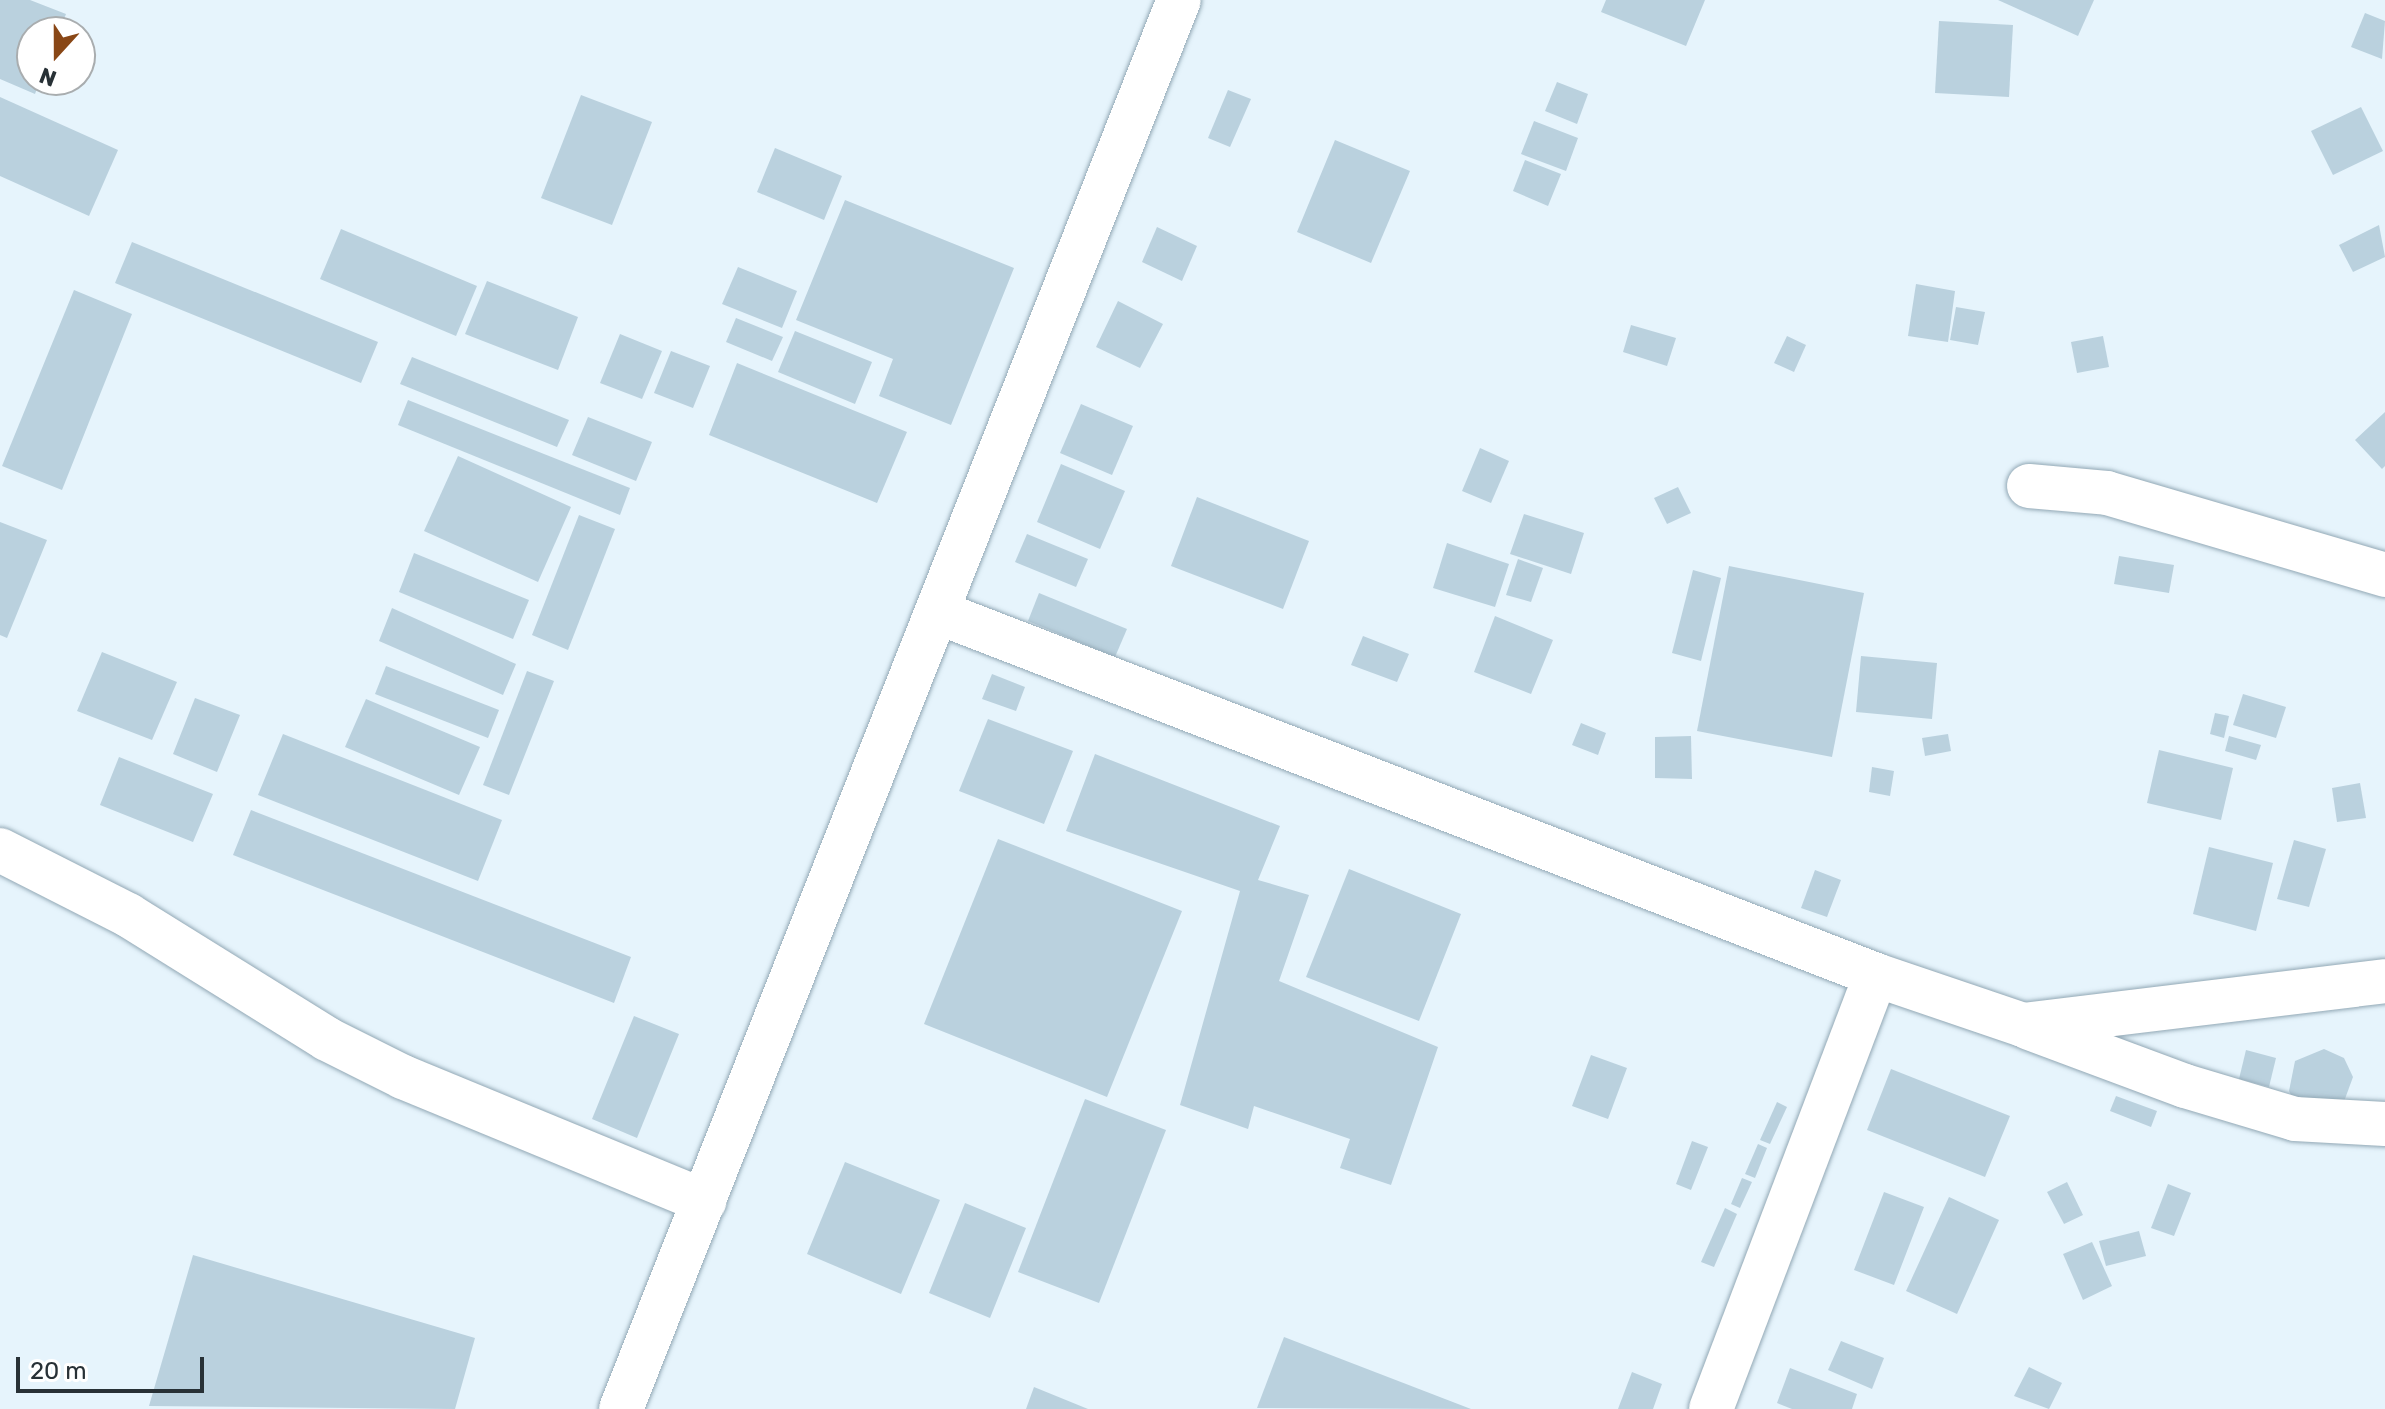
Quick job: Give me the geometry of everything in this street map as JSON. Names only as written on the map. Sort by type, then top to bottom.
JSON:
[{"type":"street","points":[[621,1409],[940,613],[1179,0]]},
{"type":"street","points":[[2029,486],[2107,493],[2385,575]]},
{"type":"street","points":[[940,613],[1876,975],[2023,1025],[2185,1086],[2295,1119],[2385,1124]]},
{"type":"street","points":[[0,850],[128,915],[327,1039],[390,1071],[704,1201]]},
{"type":"street","points":[[1711,1409],[1876,975]]},
{"type":"street","points":[[2023,1025],[2385,981]]},
{"type":"building","points":[[0,0],[30,0],[66,14],[16,16],[16,86],[0,79]]},
{"type":"building","points":[[1606,0],[1705,0],[1686,46],[1601,12]]},
{"type":"building","points":[[1998,0],[2094,0],[2078,36]]},
{"type":"building","points":[[2365,13],[2385,21],[2382,59],[2351,47]]},
{"type":"building","points":[[1939,21],[2013,25],[2009,97],[1935,93]]},
{"type":"building","points":[[1557,82],[1588,94],[1577,124],[1545,111]]},
{"type":"building","points":[[1228,90],[1251,99],[1230,147],[1208,138]]},
{"type":"building","points":[[581,95],[652,122],[612,225],[541,198]]},
{"type":"building","points":[[0,97],[118,150],[89,216],[0,176]]},
{"type":"building","points":[[2361,107],[2383,151],[2333,175],[2311,131]]},
{"type":"building","points":[[1534,121],[1578,138],[1566,171],[1521,154]]},
{"type":"building","points":[[1335,140],[1410,171],[1371,263],[1297,232]]},
{"type":"building","points":[[775,148],[842,176],[824,220],[757,192]]},
{"type":"building","points":[[1525,160],[1561,174],[1548,206],[1513,191]]},
{"type":"building","points":[[845,200],[1014,268],[951,425],[879,396],[893,359],[796,320]]},
{"type":"building","points":[[2379,225],[2385,257],[2353,272],[2339,245]]},
{"type":"building","points":[[1157,227],[1197,246],[1182,281],[1142,262]]},
{"type":"building","points":[[341,229],[477,286],[456,336],[320,279]]},
{"type":"building","points":[[132,242],[378,342],[361,383],[115,283]]},
{"type":"building","points":[[738,267],[797,291],[782,328],[722,304]]},
{"type":"building","points":[[487,281],[578,317],[558,370],[465,334]]},
{"type":"building","points":[[1916,284],[1955,291],[1948,342],[1908,336]]},
{"type":"building","points":[[74,290],[132,314],[62,490],[2,466]]},
{"type":"building","points":[[1118,301],[1163,324],[1140,368],[1096,347]]},
{"type":"building","points":[[1956,307],[1985,312],[1978,345],[1950,340]]},
{"type":"building","points":[[736,318],[783,337],[772,361],[726,342]]},
{"type":"building","points":[[1631,325],[1676,338],[1667,366],[1623,352]]},
{"type":"building","points":[[795,331],[872,362],[855,404],[778,372]]},
{"type":"building","points":[[620,334],[662,351],[642,399],[600,383]]},
{"type":"building","points":[[1787,336],[1806,345],[1794,372],[1774,363]]},
{"type":"building","points":[[2103,336],[2109,367],[2077,373],[2071,342]]},
{"type":"building","points":[[671,351],[710,366],[693,408],[654,393]]},
{"type":"building","points":[[412,357],[569,420],[557,447],[400,384]]},
{"type":"building","points":[[737,363],[907,432],[877,503],[709,435]]},
{"type":"building","points":[[408,400],[630,488],[620,515],[398,425]]},
{"type":"building","points":[[1081,404],[1133,426],[1112,475],[1060,453]]},
{"type":"building","points":[[2385,412],[2385,466],[2382,469],[2355,440]]},
{"type":"building","points":[[588,417],[652,442],[636,481],[572,455]]},
{"type":"building","points":[[1480,448],[1509,461],[1491,503],[1462,491]]},
{"type":"building","points":[[458,456],[571,507],[538,582],[424,531]]},
{"type":"building","points":[[1061,464],[1125,491],[1100,549],[1037,522]]},
{"type":"building","points":[[1678,487],[1691,513],[1667,524],[1654,498]]},
{"type":"building","points":[[1197,497],[1309,541],[1283,609],[1171,566]]},
{"type":"building","points":[[1524,514],[1584,533],[1571,574],[1510,554]]},
{"type":"building","points":[[579,515],[615,529],[568,650],[532,635]]},
{"type":"building","points":[[0,522],[47,540],[7,638],[0,635]]},
{"type":"building","points":[[1027,534],[1088,559],[1076,587],[1015,562]]},
{"type":"building","points":[[1447,543],[1509,564],[1495,607],[1433,588]]},
{"type":"building","points":[[414,553],[529,600],[513,639],[399,592]]},
{"type":"building","points":[[2119,556],[2174,565],[2169,593],[2114,584]]},
{"type":"building","points":[[1518,559],[1543,568],[1531,602],[1506,595]]},
{"type":"building","points":[[1729,566],[1864,593],[1832,757],[1697,731]]},
{"type":"building","points":[[1693,570],[1721,578],[1701,661],[1672,653]]},
{"type":"building","points":[[1039,593],[1127,629],[1115,657],[1028,621]]},
{"type":"building","points":[[392,608],[516,664],[503,695],[379,641]]},
{"type":"building","points":[[1495,616],[1553,640],[1531,694],[1474,672]]},
{"type":"building","points":[[1363,636],[1409,654],[1397,682],[1351,665]]},
{"type":"building","points":[[102,652],[177,682],[152,740],[77,711]]},
{"type":"building","points":[[1861,656],[1937,663],[1932,719],[1856,712]]},
{"type":"building","points":[[386,666],[499,710],[488,738],[375,694]]},
{"type":"building","points":[[527,671],[554,681],[509,795],[483,785]]},
{"type":"building","points":[[992,674],[1025,687],[1016,711],[982,699]]},
{"type":"building","points":[[2243,694],[2286,707],[2276,738],[2233,725]]},
{"type":"building","points":[[195,698],[240,715],[217,772],[173,754]]},
{"type":"building","points":[[366,699],[480,747],[459,795],[345,747]]},
{"type":"building","points":[[2215,713],[2229,716],[2224,738],[2210,734]]},
{"type":"building","points":[[988,719],[1073,751],[1044,824],[959,791]]},
{"type":"building","points":[[1581,723],[1606,733],[1598,755],[1572,745]]},
{"type":"building","points":[[283,734],[502,820],[478,881],[258,795]]},
{"type":"building","points":[[1948,734],[1951,751],[1925,756],[1922,738]]},
{"type":"building","points":[[1691,736],[1692,779],[1655,778],[1655,737]]},
{"type":"building","points":[[2229,736],[2261,745],[2256,760],[2225,751]]},
{"type":"building","points":[[2159,750],[2233,768],[2221,820],[2147,803]]},
{"type":"building","points":[[1095,754],[1280,826],[1258,880],[1309,895],[1279,981],[1438,1047],[1391,1185],[1340,1168],[1350,1139],[1254,1106],[1248,1129],[1180,1105],[1240,891],[1066,831]]},
{"type":"building","points":[[119,757],[213,794],[193,842],[100,805]]},
{"type":"building","points":[[1872,767],[1894,771],[1890,796],[1869,792]]},
{"type":"building","points":[[2360,783],[2366,818],[2337,822],[2332,788]]},
{"type":"building","points":[[251,810],[631,957],[614,1003],[233,855]]},
{"type":"building","points":[[998,839],[1182,911],[1107,1097],[924,1024]]},
{"type":"building","points":[[2294,840],[2326,849],[2309,907],[2277,899]]},
{"type":"building","points":[[2209,847],[2273,863],[2256,931],[2193,914]]},
{"type":"building","points":[[1349,869],[1461,914],[1419,1021],[1306,977]]},
{"type":"building","points":[[1815,870],[1841,880],[1827,917],[1801,908]]},
{"type":"building","points":[[634,1016],[679,1034],[637,1138],[592,1119]]},
{"type":"building","points":[[2324,1049],[2344,1058],[2353,1077],[2342,1107],[2294,1101],[2289,1091],[2295,1061]]},
{"type":"building","points":[[2246,1050],[2276,1058],[2269,1087],[2239,1079]]},
{"type":"building","points":[[1591,1055],[1627,1068],[1608,1119],[1572,1106]]},
{"type":"building","points":[[1891,1069],[2010,1116],[1985,1177],[1867,1130]]},
{"type":"building","points":[[2116,1096],[2157,1111],[2151,1127],[2110,1111]]},
{"type":"building","points":[[1085,1099],[1166,1130],[1099,1303],[1018,1272]]},
{"type":"building","points":[[1777,1102],[1787,1107],[1770,1144],[1760,1140]]},
{"type":"building","points":[[1692,1141],[1708,1147],[1691,1190],[1676,1184]]},
{"type":"building","points":[[1758,1144],[1767,1148],[1755,1178],[1745,1174]]},
{"type":"building","points":[[845,1162],[940,1200],[901,1294],[807,1254]]},
{"type":"building","points":[[1742,1178],[1752,1182],[1740,1208],[1731,1204]]},
{"type":"building","points":[[2067,1182],[2083,1215],[2064,1224],[2047,1192]]},
{"type":"building","points":[[2168,1184],[2191,1193],[2174,1236],[2151,1228]]},
{"type":"building","points":[[1884,1192],[1924,1207],[1894,1285],[1854,1270]]},
{"type":"building","points":[[1949,1197],[1999,1220],[1957,1314],[1906,1291]]},
{"type":"building","points":[[965,1203],[1026,1228],[990,1318],[929,1293]]},
{"type":"building","points":[[1725,1208],[1737,1214],[1714,1267],[1701,1262]]},
{"type":"building","points":[[2139,1231],[2146,1256],[2106,1266],[2099,1241]]},
{"type":"building","points":[[2092,1242],[2112,1286],[2083,1300],[2063,1254]]},
{"type":"building","points":[[193,1255],[475,1338],[455,1409],[149,1406]]},
{"type":"building","points":[[1284,1337],[1471,1409],[1257,1408]]},
{"type":"building","points":[[1841,1341],[1884,1358],[1872,1389],[1828,1370]]},
{"type":"building","points":[[2029,1367],[2062,1383],[2049,1409],[2014,1396]]},
{"type":"building","points":[[1790,1368],[1857,1394],[1852,1409],[1792,1409],[1777,1403]]},
{"type":"building","points":[[1632,1372],[1662,1384],[1653,1409],[1618,1409]]},
{"type":"building","points":[[1034,1387],[1088,1409],[1026,1409]]}]
